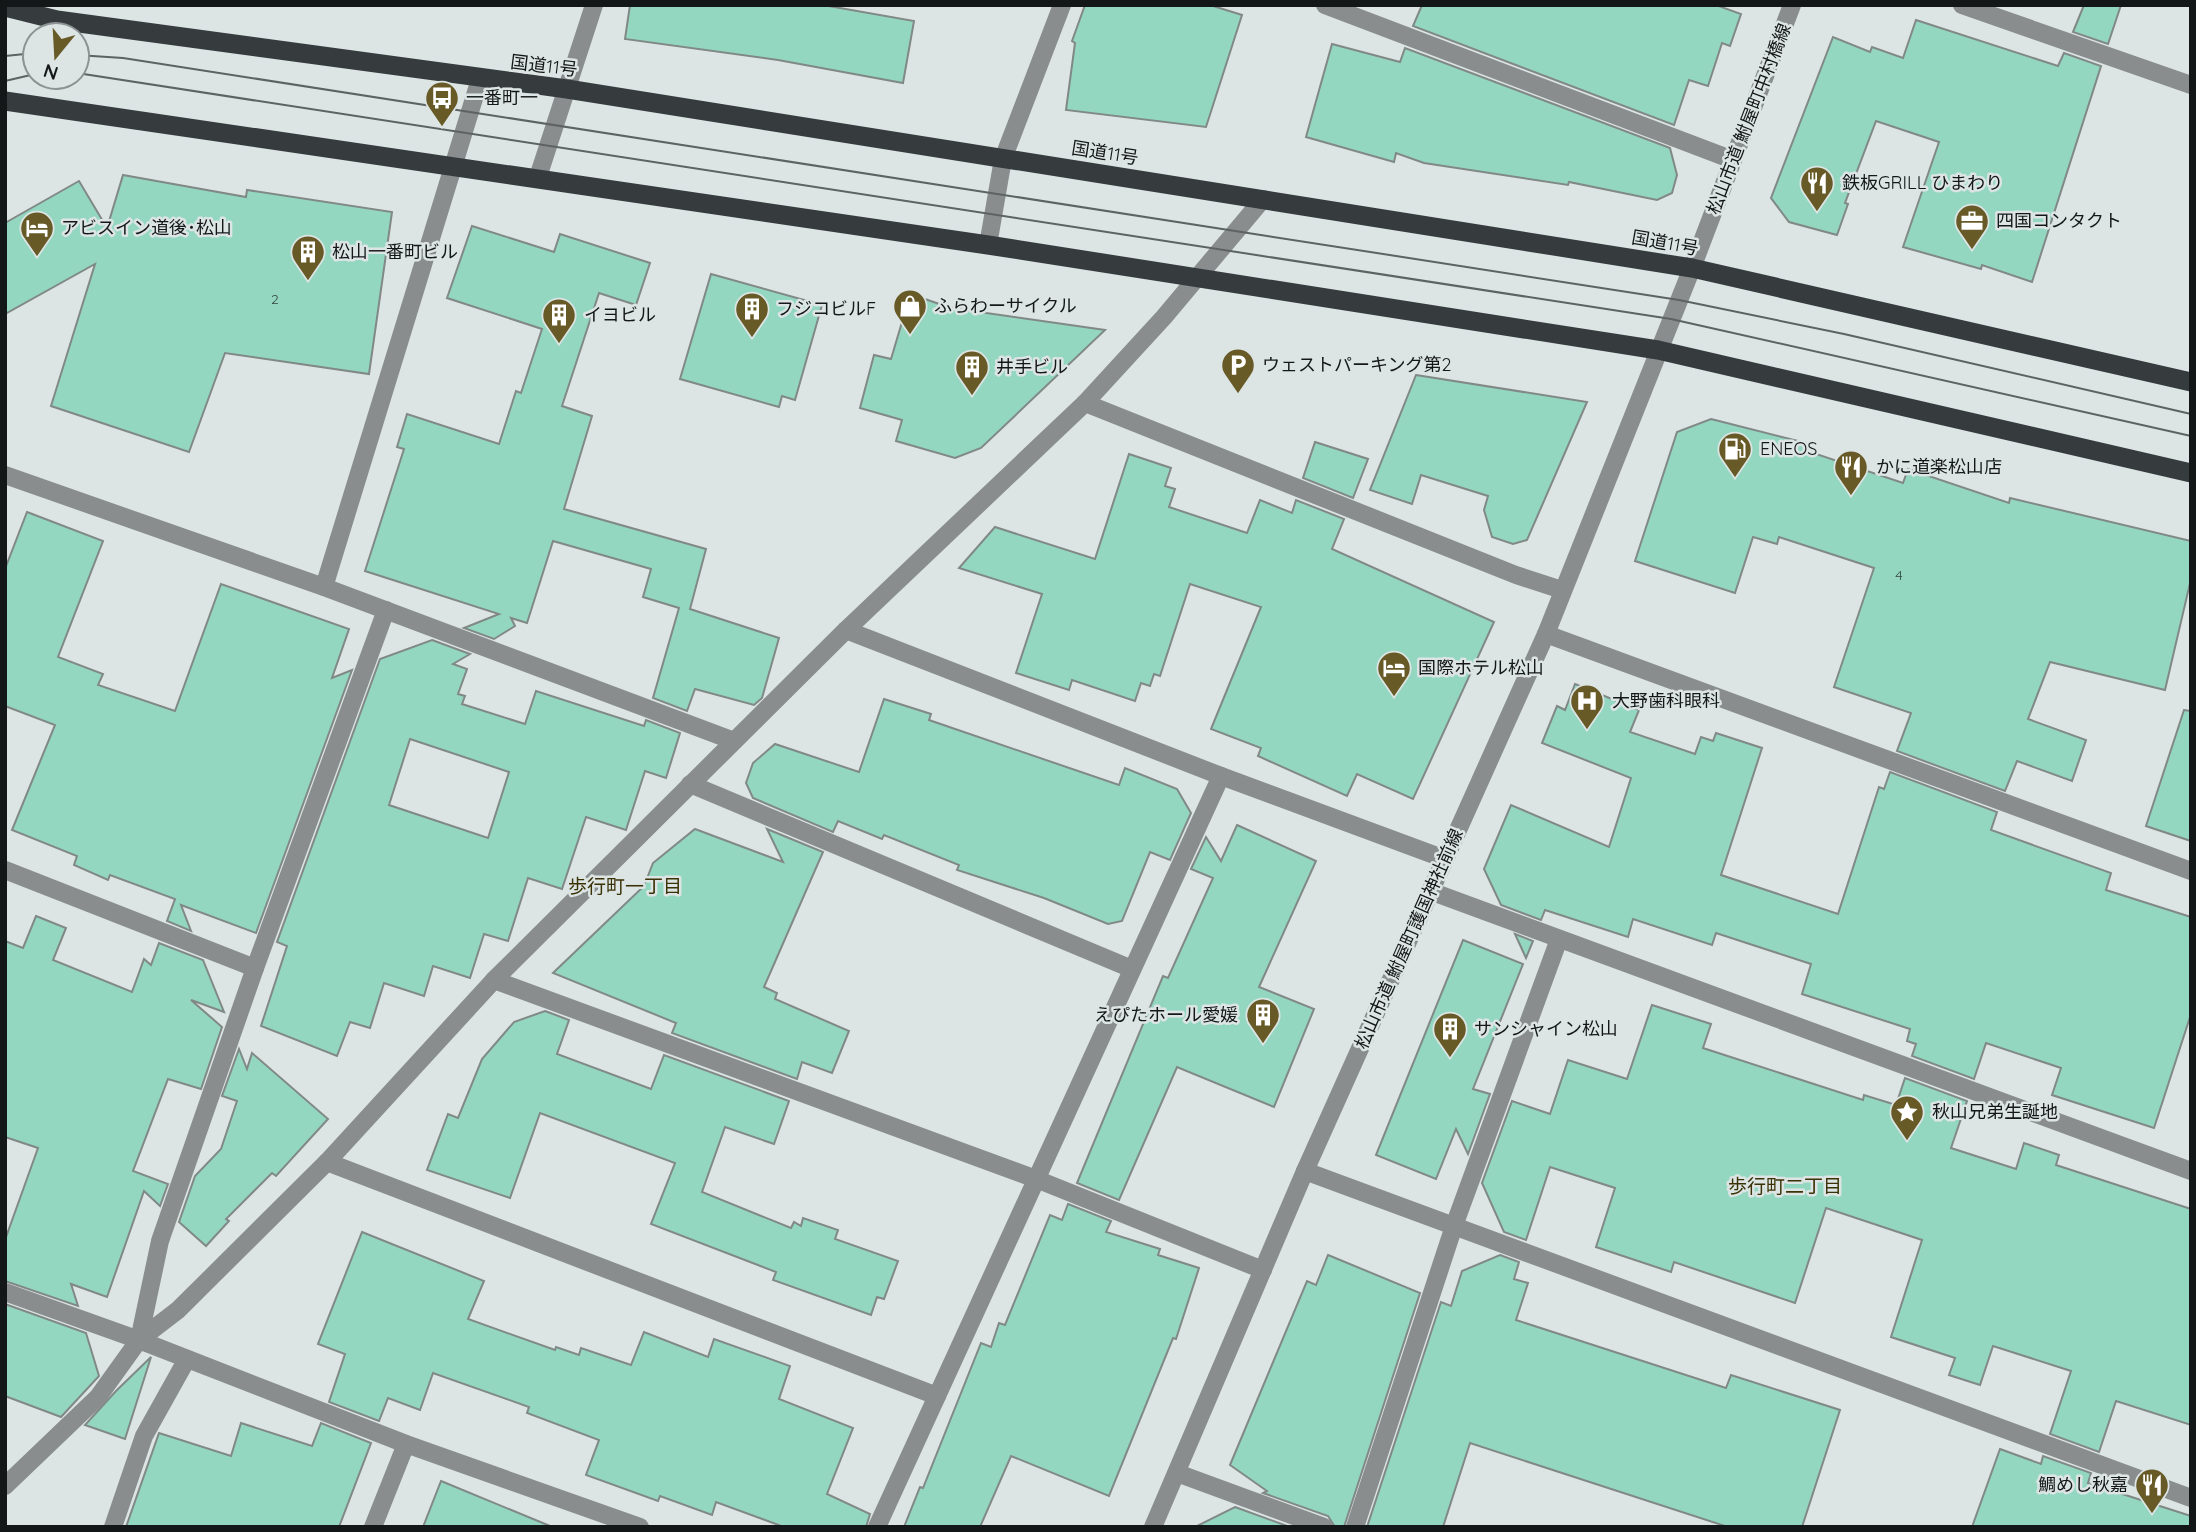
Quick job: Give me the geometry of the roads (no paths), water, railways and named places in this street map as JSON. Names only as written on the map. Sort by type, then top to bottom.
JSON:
[{"type":"highway","name":"国道11号","points":[[5,7],[57,20],[567,89],[1692,268],[2191,382]]},
{"type":"highway","points":[[5,101],[453,164],[1658,349],[2191,473]]},
{"type":"street","points":[[538,177],[594,5]]},
{"type":"street","points":[[988,245],[1003,159],[1062,5]]},
{"type":"street","points":[[1325,5],[1733,160]]},
{"type":"street","name":"松山市道 鮒屋町中村橋線","points":[[1658,349],[1692,268],[1792,5]]},
{"type":"street","points":[[1962,5],[2191,85]]},
{"type":"street","points":[[324,587],[480,79]]},
{"type":"street","points":[[5,1486],[98,1397],[139,1340],[178,1310],[327,1162],[494,980],[846,630],[1084,403],[1164,317],[1263,199]]},
{"type":"street","name":"松山市道 鮒屋町護国神社前線","points":[[1153,1527],[1305,1171],[1546,634],[1658,349]]},
{"type":"street","points":[[1084,403],[1516,575],[1562,590]]},
{"type":"street","points":[[5,475],[324,587],[734,741]]},
{"type":"street","points":[[139,1340],[160,1241],[255,968],[386,610]]},
{"type":"street","points":[[846,630],[1221,776],[1445,859]]},
{"type":"street","points":[[1546,634],[2191,871]]},
{"type":"street","points":[[877,1527],[1221,776]]},
{"type":"street","points":[[690,784],[1132,969]]},
{"type":"street","points":[[5,870],[255,968]]},
{"type":"street","points":[[1430,891],[2191,1171]]},
{"type":"street","points":[[1355,1527],[1454,1226],[1559,939]]},
{"type":"street","points":[[494,980],[1036,1179],[1263,1270]]},
{"type":"street","points":[[327,1162],[937,1395]]},
{"type":"street","points":[[1305,1171],[2191,1498]]},
{"type":"street","points":[[5,1292],[139,1340],[406,1444],[640,1527]]},
{"type":"street","points":[[113,1527],[144,1436],[187,1359]]},
{"type":"street","points":[[373,1527],[406,1444]]},
{"type":"street","points":[[1177,1473],[1324,1527]]},
{"type":"tram line","points":[[5,56],[21,54]]},
{"type":"tram line","points":[[91,56],[123,58],[1679,300],[1844,334],[2191,414]]},
{"type":"tram line","points":[[91,75],[1671,319],[2191,436]]},
{"type":"tram line","points":[[5,81],[21,77]]},
{"type":"place","name":"一番町一","points":[[442,128]]},
{"type":"place","name":"鉄板GRILL ひまわり","points":[[1817,213]]},
{"type":"place","name":"四国コンタクト","points":[[1972,251]]},
{"type":"place","name":"アビスイン道後･松山","points":[[37,258]]},
{"type":"place","name":"松山一番町ビル","points":[[308,282]]},
{"type":"place","name":"ふらわーサイクル","points":[[910,336]]},
{"type":"place","name":"フジコビルF","points":[[752,339]]},
{"type":"place","name":"イヨビル","points":[[559,345]]},
{"type":"place","name":"ウェストパーキング第2","points":[[1238,395]]},
{"type":"place","name":"井手ビル","points":[[972,397]]},
{"type":"place","name":"ENEOS","points":[[1735,479]]},
{"type":"place","name":"かに道楽松山店","points":[[1851,497]]},
{"type":"place","name":"国際ホテル松山","points":[[1394,698]]},
{"type":"place","name":"大野歯科眼科","points":[[1587,731]]},
{"type":"place","name":"えぴたホール愛媛","points":[[1263,1045]]},
{"type":"place","name":"サンシャイン松山","points":[[1450,1059]]},
{"type":"place","name":"秋山兄弟生誕地","points":[[1907,1142]]},
{"type":"place","name":"鯛めし秋嘉","points":[[2152,1515]]},
{"type":"district","name":"歩行町一丁目","points":[[625,886]]},
{"type":"district","name":"歩行町二丁目","points":[[1785,1186]]}]
